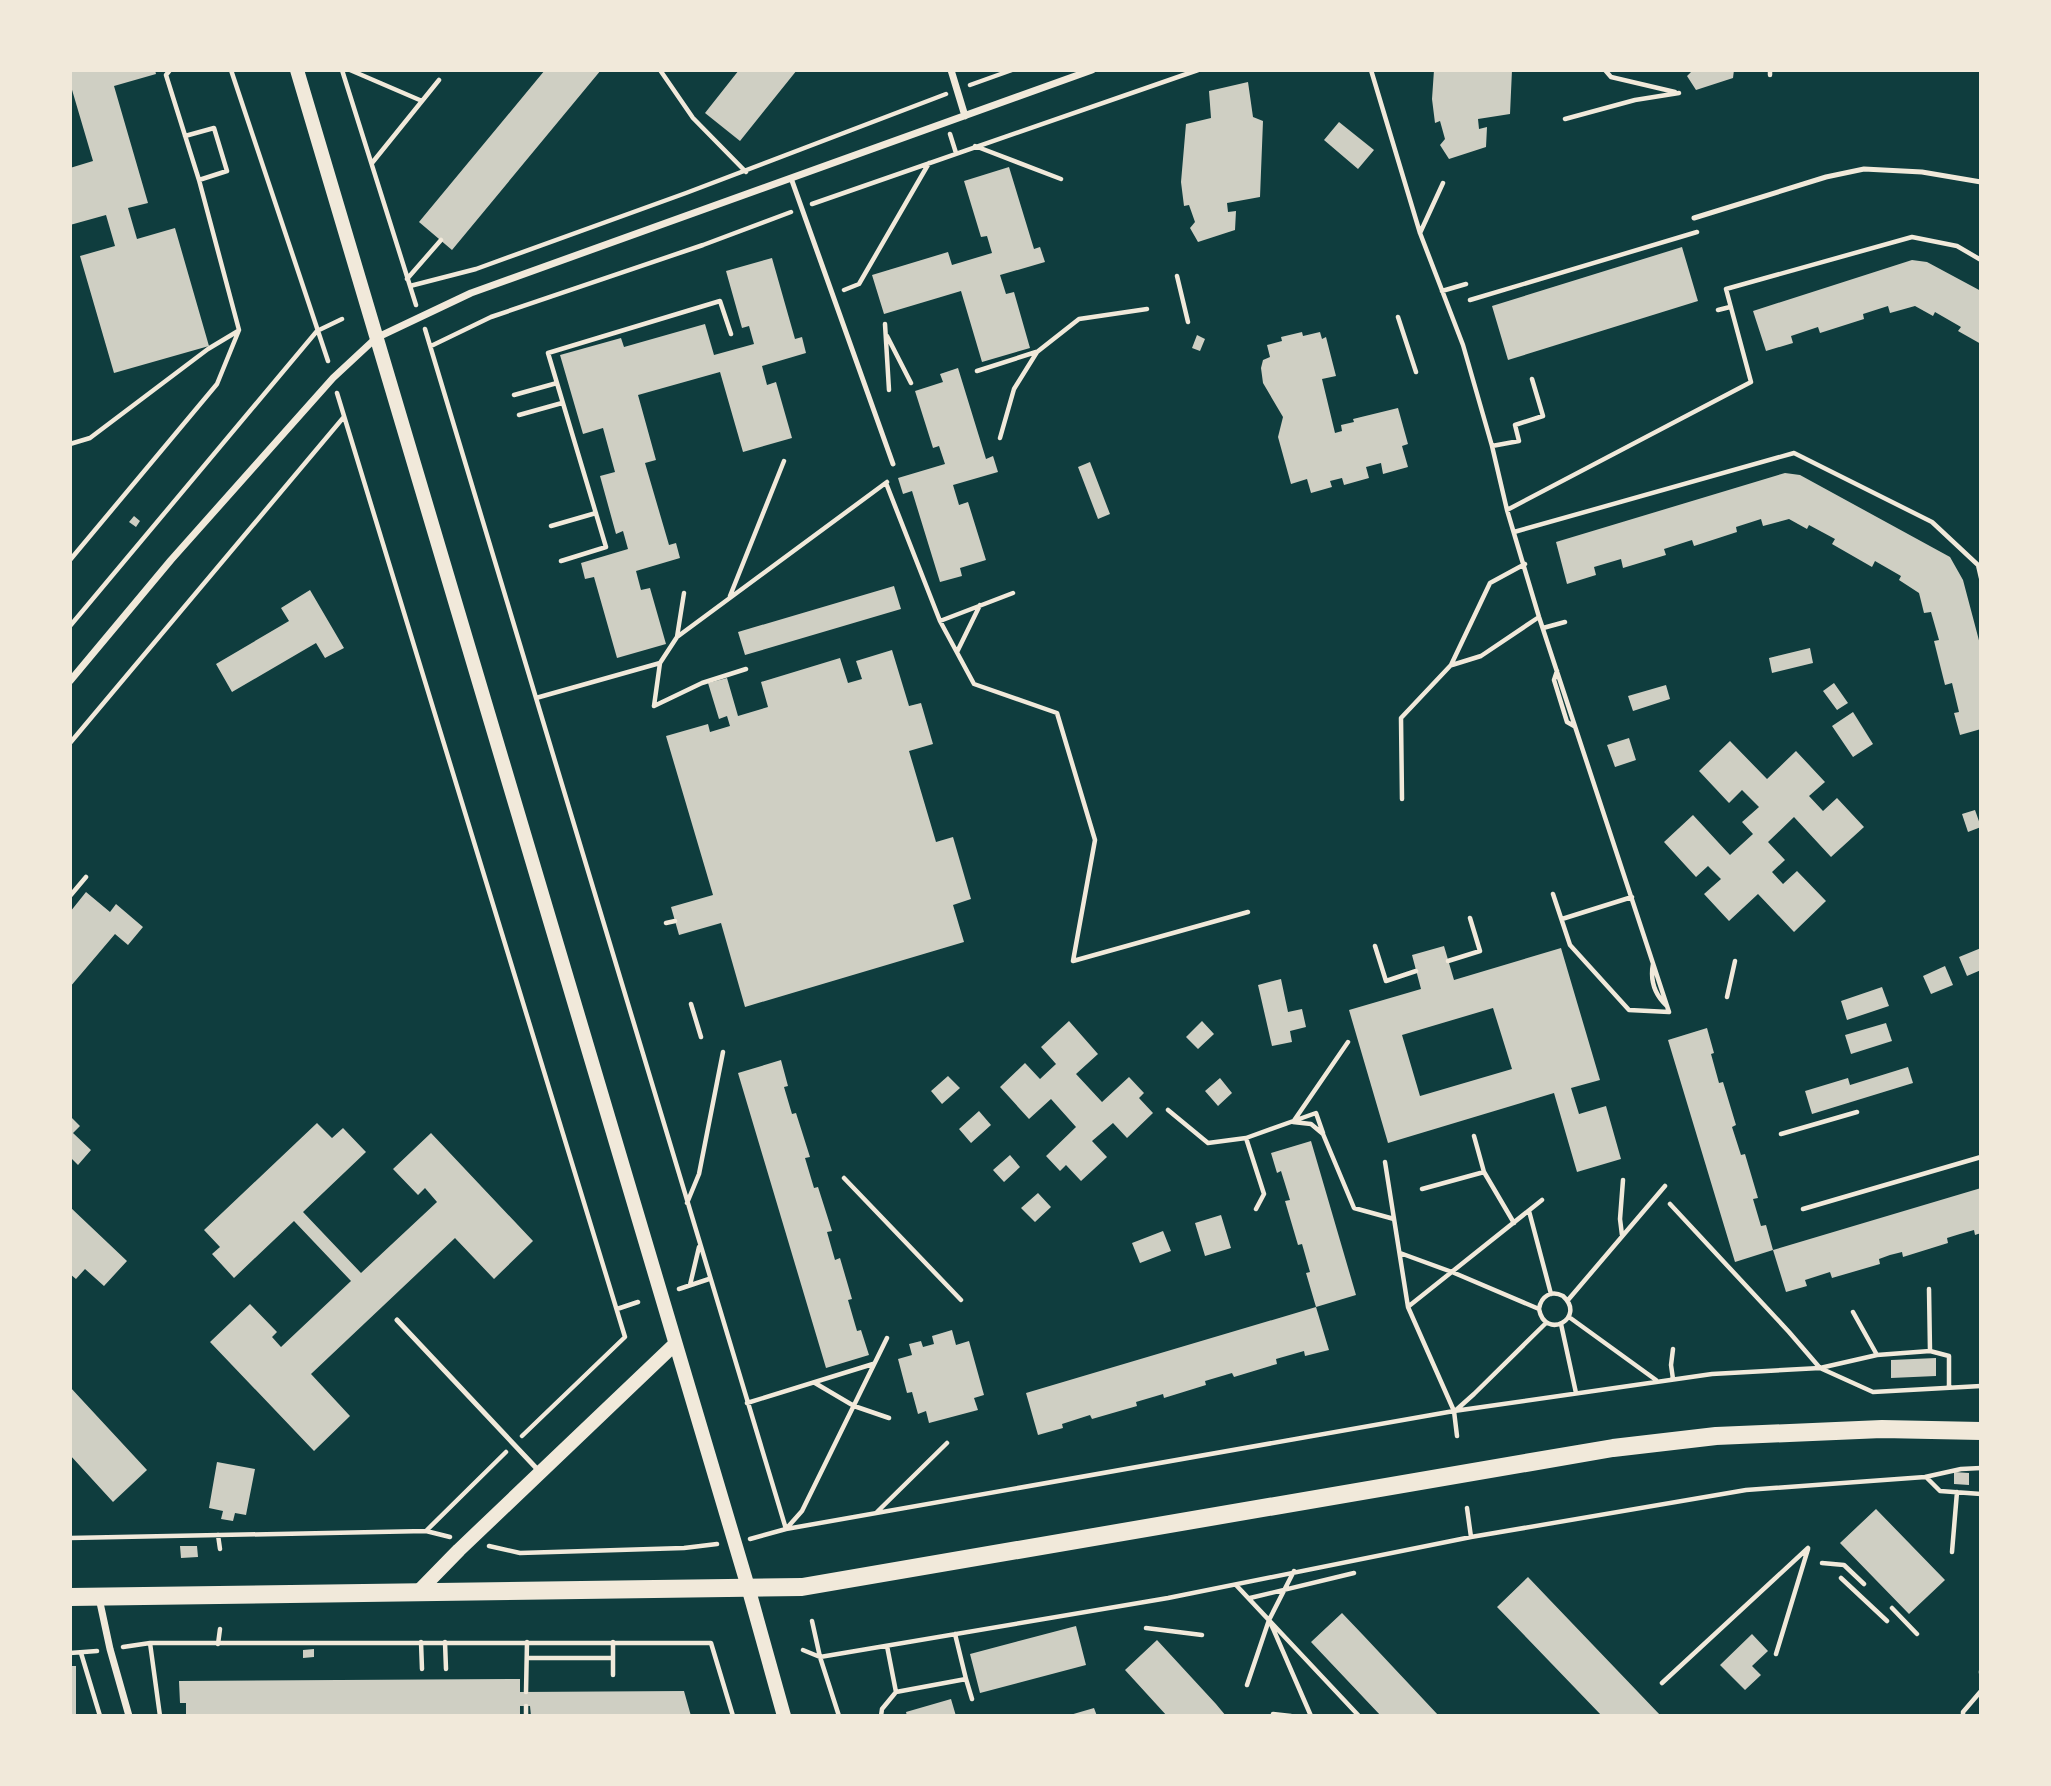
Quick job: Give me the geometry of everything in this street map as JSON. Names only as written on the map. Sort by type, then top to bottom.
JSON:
[{"type":"main road","points":[[298,70],[784,1716]]},
{"type":"main road","points":[[417,1593],[468,1541],[676,1344]]},
{"type":"main road","points":[[70,1597],[802,1587],[1613,1448],[1716,1436],[1882,1429],[1981,1431]]},
{"type":"street","points":[[951,70],[965,116]]},
{"type":"street","points":[[70,681],[171,560],[333,378],[376,338],[482,289],[1092,70]]},
{"type":"street","points":[[99,1597],[129,1716]]},
{"type":"lane","points":[[1694,218],[1826,177],[1864,169],[1922,172],[1981,182]]},
{"type":"lane","points":[[791,178],[893,464]]},
{"type":"lane","points":[[397,1320],[541,1473]]},
{"type":"path","points":[[70,561],[218,384],[239,330],[199,180],[166,75],[170,70]]},
{"type":"path","points":[[231,70],[328,361]]},
{"type":"path","points":[[342,70],[407,280],[421,316],[786,1529]]},
{"type":"path","points":[[350,70],[422,101]]},
{"type":"path","points":[[660,70],[693,118],[746,172]]},
{"type":"path","points":[[410,286],[476,269],[746,172],[1012,70]]},
{"type":"path","points":[[1371,70],[1420,233],[1463,345],[1539,617],[1670,1013],[1629,1010],[1570,945],[1553,894]]},
{"type":"path","points":[[1565,120],[1635,100],[1679,93],[1611,77],[1605,70]]},
{"type":"path","points":[[372,163],[439,80]]},
{"type":"path","points":[[186,136],[214,128],[228,171],[199,180]]},
{"type":"path","points":[[975,146],[1061,179]]},
{"type":"path","points":[[859,284],[930,163]]},
{"type":"path","points":[[1420,233],[1443,183]]},
{"type":"path","points":[[1470,300],[1698,232]]},
{"type":"path","points":[[1507,510],[1751,382],[1726,289],[1912,237],[1957,246],[1981,260]]},
{"type":"path","points":[[407,280],[440,240]]},
{"type":"path","points":[[1177,275],[1188,322]]},
{"type":"path","points":[[1442,291],[1466,284]]},
{"type":"path","points":[[561,561],[606,547],[548,354],[720,301],[731,334]]},
{"type":"path","points":[[1718,310],[1730,307]]},
{"type":"path","points":[[1000,439],[1014,389],[1037,352],[1079,319],[1147,309]]},
{"type":"path","points":[[1398,317],[1416,372]]},
{"type":"path","points":[[70,626],[317,331],[342,319]]},
{"type":"path","points":[[885,324],[889,390]]},
{"type":"path","points":[[70,444],[90,438],[208,349],[239,330]]},
{"type":"path","points":[[885,332],[911,383]]},
{"type":"path","points":[[977,371],[1037,352]]},
{"type":"path","points":[[1492,446],[1518,441],[1515,425],[1542,416],[1532,379]]},
{"type":"path","points":[[514,395],[557,383]]},
{"type":"path","points":[[337,392],[625,1337],[426,1531]]},
{"type":"path","points":[[519,415],[563,403]]},
{"type":"path","points":[[70,743],[343,417]]},
{"type":"path","points":[[1514,532],[1794,453],[1932,522],[1978,565],[1981,578]]},
{"type":"path","points":[[730,597],[784,461]]},
{"type":"path","points":[[746,669],[702,683],[654,706],[660,663],[677,637],[886,483],[893,464]]},
{"type":"path","points":[[886,483],[940,621],[974,684],[1057,713],[1095,840],[1073,961],[1248,912]]},
{"type":"path","points":[[551,526],[596,513]]},
{"type":"path","points":[[1402,799],[1401,718],[1451,665],[1490,583],[1525,564]]},
{"type":"path","points":[[677,637],[684,593]]},
{"type":"path","points":[[940,621],[1013,593]]},
{"type":"path","points":[[957,653],[980,605]]},
{"type":"path","points":[[1451,665],[1481,656],[1539,617]]},
{"type":"path","points":[[1543,628],[1565,622]]},
{"type":"path","points":[[536,698],[660,663]]},
{"type":"path","points":[[70,896],[86,877]]},
{"type":"path","points":[[1562,919],[1632,897]]},
{"type":"path","points":[[1448,961],[1480,951],[1470,918]]},
{"type":"path","points":[[666,923],[675,920]]},
{"type":"path","points":[[1375,946],[1386,981],[1416,971]]},
{"type":"path","points":[[1727,997],[1735,961]]},
{"type":"path","points":[[691,1004],[701,1037]]},
{"type":"path","points":[[1293,1122],[1348,1042]]},
{"type":"path","points":[[687,1203],[699,1174],[723,1052]]},
{"type":"path","points":[[1168,1110],[1208,1143],[1246,1138],[1317,1113],[1354,1208],[1394,1219]]},
{"type":"path","points":[[1781,1134],[1857,1112]]},
{"type":"path","points":[[1293,1122],[1311,1124],[1324,1133]]},
{"type":"path","points":[[1474,1136],[1484,1172],[1514,1223]]},
{"type":"path","points":[[1246,1138],[1264,1194],[1256,1209]]},
{"type":"path","points":[[1802,1209],[1981,1157]]},
{"type":"path","points":[[1385,1162],[1408,1307],[1454,1411],[1457,1436]]},
{"type":"path","points":[[1422,1189],[1484,1172]]},
{"type":"path","points":[[844,1178],[961,1300]]},
{"type":"path","points":[[1622,1236],[1620,1219],[1623,1180]]},
{"type":"path","points":[[1568,1300],[1665,1186]]},
{"type":"path","points":[[1408,1307],[1542,1200]]},
{"type":"path","points":[[1670,1204],[1819,1368],[1873,1392],[1981,1386]]},
{"type":"path","points":[[1529,1211],[1551,1294]]},
{"type":"path","points":[[690,1285],[700,1247]]},
{"type":"path","points":[[1400,1253],[1539,1309]]},
{"type":"path","points":[[680,1289],[709,1279]]},
{"type":"path","points":[[1930,1289],[1930,1351]]},
{"type":"path","points":[[1558,1293],[1568,1300],[1569,1317],[1561,1324],[1546,1323],[1540,1316],[1539,1309],[1545,1297],[1551,1294],[1558,1293]]},
{"type":"path","points":[[617,1309],[638,1302]]},
{"type":"path","points":[[1853,1312],[1877,1355]]},
{"type":"path","points":[[1569,1317],[1658,1381]]},
{"type":"path","points":[[1454,1411],[1475,1394],[1546,1323]]},
{"type":"path","points":[[1561,1324],[1576,1393]]},
{"type":"path","points":[[786,1529],[802,1511],[887,1338]]},
{"type":"path","points":[[1673,1379],[1671,1365],[1674,1349]]},
{"type":"path","points":[[70,1538],[426,1531],[520,1553],[684,1548],[734,1543],[786,1529],[1454,1411],[1712,1374],[1819,1368],[1877,1355],[1930,1351],[1949,1356],[1950,1388]]},
{"type":"path","points":[[747,1403],[874,1364]]},
{"type":"path","points":[[814,1382],[854,1406],[889,1418]]},
{"type":"path","points":[[877,1513],[947,1443]]},
{"type":"path","points":[[803,1650],[820,1657],[887,1646],[1236,1584],[1471,1537],[1746,1490],[1925,1476],[1981,1468]]},
{"type":"path","points":[[1925,1476],[1940,1491],[1981,1494]]},
{"type":"path","points":[[1952,1552],[1957,1492]]},
{"type":"path","points":[[1467,1508],[1471,1537]]},
{"type":"path","points":[[218,1535],[219,1549]]},
{"type":"path","points":[[1662,1683],[1808,1548],[1776,1654]]},
{"type":"path","points":[[1822,1563],[1844,1564],[1864,1584]]},
{"type":"path","points":[[1247,1685],[1269,1620],[1294,1572]]},
{"type":"path","points":[[1249,1598],[1354,1573]]},
{"type":"path","points":[[1841,1578],[1888,1621]]},
{"type":"path","points":[[1236,1584],[1359,1716]]},
{"type":"path","points":[[1892,1608],[1917,1634]]},
{"type":"path","points":[[1269,1620],[1311,1716]]},
{"type":"path","points":[[812,1621],[820,1657],[839,1716]]},
{"type":"path","points":[[1146,1628],[1202,1635]]},
{"type":"path","points":[[218,1644],[220,1629]]},
{"type":"path","points":[[955,1634],[971,1699]]},
{"type":"path","points":[[445,1642],[446,1670]]},
{"type":"path","points":[[526,1692],[527,1642]]},
{"type":"path","points":[[150,1643],[160,1716]]},
{"type":"path","points":[[70,1653],[150,1643],[711,1643],[733,1716]]},
{"type":"path","points":[[421,1643],[422,1669]]},
{"type":"path","points":[[613,1643],[613,1675]]},
{"type":"path","points":[[887,1646],[896,1692]]},
{"type":"path","points":[[81,1653],[100,1716]]},
{"type":"path","points":[[527,1658],[613,1658]]},
{"type":"path","points":[[881,1716],[882,1709],[896,1692],[966,1679]]},
{"type":"path","points":[[1963,1716],[1963,1712],[1981,1691]]},
{"type":"path","points":[[526,1706],[526,1716]]},
{"type":"path","points":[[1273,1714],[1291,1716]]},
{"type":"building","points":[[70,70],[155,70],[156,74],[114,86],[148,203],[128,208],[137,239],[175,228],[209,346],[114,373],[80,256],[115,246],[106,215],[70,225],[70,168],[93,161],[70,83]]},
{"type":"building","points":[[545,70],[601,70],[452,250],[419,222]]},
{"type":"building","points":[[739,70],[797,70],[740,141],[705,113]]},
{"type":"building","points":[[1434,70],[1512,70],[1510,114],[1478,119],[1479,129],[1487,127],[1486,147],[1449,159],[1440,145],[1445,139],[1440,121],[1435,123],[1432,99]]},
{"type":"building","points":[[1693,70],[1734,70],[1733,78],[1696,90],[1687,76]]},
{"type":"building","points":[[1248,82],[1253,117],[1263,121],[1260,197],[1227,203],[1228,212],[1236,211],[1235,230],[1198,242],[1190,228],[1195,222],[1189,205],[1184,206],[1181,182],[1186,124],[1211,118],[1209,91]]},
{"type":"building","points":[[1339,122],[1374,150],[1358,169],[1324,140]]},
{"type":"building","points":[[1009,167],[1034,249],[1040,247],[1045,262],[1000,275],[1006,294],[1014,292],[1030,348],[982,362],[961,291],[884,314],[872,275],[948,252],[952,265],[992,253],[987,236],[981,237],[964,181]]},
{"type":"building","points":[[1682,247],[1698,301],[1508,360],[1492,306]]},
{"type":"building","points":[[772,258],[795,339],[802,337],[806,353],[762,366],[767,385],[776,382],[792,438],[743,452],[720,372],[638,395],[656,460],[645,463],[669,545],[676,543],[680,558],[636,571],[641,590],[650,588],[666,644],[617,658],[594,577],[585,579],[581,563],[628,549],[623,531],[616,534],[600,476],[615,472],[603,428],[583,434],[560,355],[621,338],[624,347],[705,324],[714,355],[754,344],[749,326],[742,328],[726,271]]},
{"type":"building","points":[[1912,260],[1927,262],[1981,291],[1981,344],[1958,331],[1961,327],[1935,312],[1933,316],[1915,306],[1890,313],[1888,306],[1863,314],[1864,319],[1820,333],[1818,327],[1791,336],[1793,343],[1766,351],[1753,311]]},
{"type":"building","points":[[1302,332],[1303,336],[1320,332],[1322,339],[1326,337],[1336,376],[1322,379],[1335,433],[1342,431],[1341,425],[1354,422],[1353,419],[1398,408],[1408,444],[1402,446],[1408,467],[1383,474],[1381,463],[1366,467],[1369,478],[1344,485],[1342,478],[1330,481],[1332,487],[1311,493],[1307,479],[1291,484],[1278,437],[1283,417],[1263,383],[1261,368],[1263,360],[1270,357],[1267,345],[1282,341],[1281,337]]},
{"type":"building","points":[[1197,335],[1205,339],[1200,351],[1192,348]]},
{"type":"building","points":[[958,368],[986,459],[993,456],[998,472],[953,485],[959,505],[968,502],[986,560],[960,568],[962,576],[940,582],[912,491],[903,494],[898,478],[945,464],[939,446],[933,448],[915,391],[943,382],[940,374]]},
{"type":"building","points":[[1090,462],[1110,514],[1098,519],[1078,467]]},
{"type":"building","points":[[1785,473],[1800,475],[1950,557],[1963,580],[1981,648],[1981,729],[1960,735],[1954,713],[1959,712],[1952,683],[1945,685],[1934,641],[1939,640],[1931,612],[1924,613],[1919,593],[1899,580],[1901,576],[1875,561],[1872,567],[1832,544],[1835,539],[1809,525],[1807,529],[1789,519],[1763,526],[1761,519],[1736,527],[1737,532],[1694,546],[1692,540],[1664,549],[1666,555],[1623,568],[1621,559],[1594,567],[1596,575],[1567,584],[1556,542]]},
{"type":"building","points":[[134,516],[140,521],[136,527],[129,522]]},
{"type":"building","points":[[894,586],[901,609],[745,655],[738,632]]},
{"type":"building","points":[[310,590],[344,648],[325,658],[316,643],[232,692],[216,664],[289,621],[281,608]]},
{"type":"building","points":[[1810,648],[1813,663],[1772,673],[1769,658]]},
{"type":"building","points":[[892,650],[909,706],[921,703],[933,744],[909,751],[936,842],[953,837],[971,899],[953,905],[964,942],[745,1007],[721,923],[679,935],[671,907],[713,895],[666,736],[708,724],[710,732],[730,726],[727,716],[719,719],[708,683],[727,678],[738,716],[768,707],[761,682],[840,658],[848,683],[862,679],[856,661]]},
{"type":"building","points":[[1834,683],[1848,703],[1837,710],[1823,691]]},
{"type":"building","points":[[1666,685],[1670,699],[1633,711],[1628,696]]},
{"type":"building","points":[[1853,712],[1873,744],[1853,757],[1832,726]]},
{"type":"building","points":[[1629,738],[1636,760],[1615,767],[1607,745]]},
{"type":"building","points":[[1730,741],[1767,779],[1796,751],[1825,782],[1809,796],[1823,811],[1837,798],[1864,827],[1831,857],[1794,817],[1768,842],[1785,860],[1772,872],[1783,884],[1797,871],[1826,901],[1794,932],[1758,894],[1729,921],[1704,894],[1721,879],[1708,866],[1696,877],[1664,842],[1693,815],[1730,855],[1753,834],[1742,822],[1759,807],[1742,790],[1729,803],[1699,771]]},
{"type":"building","points":[[1975,810],[1981,827],[1968,832],[1962,814]]},
{"type":"building","points":[[86,892],[110,912],[116,904],[143,927],[128,945],[115,934],[70,987],[70,912]]},
{"type":"building","points":[[1444,946],[1454,980],[1561,948],[1600,1080],[1571,1088],[1579,1114],[1606,1106],[1621,1159],[1577,1172],[1554,1093],[1388,1143],[1349,1010],[1421,989],[1412,955]],"holes":[[[1493,1008],[1512,1069],[1420,1096],[1402,1035]]]},
{"type":"building","points":[[1981,948],[1981,970],[1967,976],[1959,957]]},
{"type":"building","points":[[1945,966],[1953,985],[1931,994],[1923,976]]},
{"type":"building","points":[[1281,979],[1288,1012],[1302,1009],[1306,1027],[1290,1031],[1292,1042],[1272,1046],[1258,985]]},
{"type":"building","points":[[1882,987],[1889,1006],[1847,1020],[1841,1001]]},
{"type":"building","points":[[1069,1021],[1098,1054],[1076,1074],[1102,1102],[1129,1077],[1144,1093],[1139,1098],[1153,1113],[1127,1138],[1113,1123],[1092,1141],[1107,1157],[1081,1181],[1066,1165],[1060,1171],[1046,1156],[1076,1127],[1051,1099],[1029,1119],[1000,1087],[1025,1063],[1040,1079],[1056,1064],[1041,1047]]},
{"type":"building","points":[[1202,1021],[1214,1034],[1198,1049],[1186,1037]]},
{"type":"building","points":[[1886,1023],[1892,1041],[1851,1054],[1845,1035]]},
{"type":"building","points":[[1707,1028],[1719,1083],[1723,1082],[1736,1125],[1732,1127],[1741,1155],[1745,1154],[1758,1198],[1753,1199],[1761,1226],[1766,1225],[1773,1250],[1735,1262],[1668,1040]]},
{"type":"building","points":[[781,1060],[788,1086],[784,1087],[792,1114],[796,1113],[810,1157],[805,1158],[814,1188],[818,1187],[832,1231],[827,1232],[835,1260],[840,1258],[852,1299],[848,1300],[857,1331],[861,1330],[869,1355],[826,1368],[738,1073]]},
{"type":"building","points":[[1908,1067],[1913,1083],[1812,1114],[1805,1091],[1848,1078],[1850,1085]]},
{"type":"building","points":[[948,1076],[960,1088],[942,1104],[931,1091]]},
{"type":"building","points":[[1220,1078],[1232,1093],[1218,1106],[1205,1091]]},
{"type":"building","points":[[979,1111],[991,1125],[971,1143],[959,1129]]},
{"type":"building","points":[[70,1116],[80,1126],[73,1133],[91,1150],[78,1165],[70,1157]]},
{"type":"building","points":[[317,1123],[332,1138],[343,1128],[366,1152],[303,1212],[361,1273],[437,1202],[425,1188],[418,1195],[393,1169],[431,1133],[533,1241],[494,1279],[455,1238],[311,1374],[350,1416],[314,1451],[210,1342],[250,1304],[277,1332],[272,1337],[281,1347],[351,1281],[294,1221],[234,1278],[212,1254],[220,1247],[204,1230]]},
{"type":"building","points":[[1311,1141],[1356,1295],[1316,1307],[1306,1273],[1310,1272],[1302,1244],[1298,1245],[1285,1201],[1290,1200],[1281,1171],[1277,1173],[1271,1153]]},
{"type":"building","points":[[1010,1155],[1020,1167],[1004,1182],[993,1170]]},
{"type":"building","points":[[1981,1188],[1981,1233],[1975,1235],[1974,1230],[1947,1238],[1948,1243],[1903,1257],[1902,1252],[1890,1255],[1879,1259],[1880,1264],[1832,1278],[1830,1272],[1805,1280],[1807,1286],[1786,1292],[1773,1250]]},
{"type":"building","points":[[1038,1193],[1051,1207],[1035,1222],[1021,1208]]},
{"type":"building","points":[[70,1207],[127,1261],[104,1286],[85,1269],[76,1279],[70,1274]]},
{"type":"building","points":[[1221,1215],[1231,1248],[1205,1256],[1195,1223]]},
{"type":"building","points":[[1163,1231],[1171,1251],[1140,1263],[1132,1243]]},
{"type":"building","points":[[1316,1307],[1329,1350],[1305,1356],[1304,1351],[1276,1359],[1277,1364],[1234,1377],[1232,1373],[1205,1381],[1206,1385],[1164,1398],[1163,1394],[1136,1402],[1137,1406],[1092,1419],[1090,1415],[1062,1424],[1063,1428],[1038,1435],[1026,1393]]},
{"type":"building","points":[[952,1330],[956,1345],[969,1341],[984,1395],[974,1398],[978,1410],[929,1423],[926,1411],[918,1414],[912,1392],[907,1393],[898,1359],[912,1355],[909,1344],[921,1341],[923,1347],[934,1344],[932,1336]]},
{"type":"building","points":[[1936,1358],[1936,1376],[1891,1378],[1891,1360]]},
{"type":"building","points":[[70,1387],[147,1470],[113,1502],[70,1455]]},
{"type":"building","points":[[217,1462],[255,1469],[246,1515],[235,1513],[233,1521],[221,1519],[223,1511],[209,1508]]},
{"type":"building","points":[[1954,1472],[1969,1473],[1969,1485],[1954,1484]]},
{"type":"building","points":[[1876,1509],[1945,1580],[1909,1614],[1840,1543]]},
{"type":"building","points":[[180,1546],[197,1546],[198,1557],[181,1558]]},
{"type":"building","points":[[1528,1577],[1661,1716],[1602,1716],[1497,1607]]},
{"type":"building","points":[[1342,1613],[1439,1716],[1381,1716],[1311,1642]]},
{"type":"building","points":[[1076,1626],[1086,1665],[980,1693],[970,1654]]},
{"type":"building","points":[[1752,1634],[1768,1651],[1752,1666],[1761,1675],[1745,1690],[1720,1665]]},
{"type":"building","points":[[1157,1640],[1226,1716],[1167,1716],[1125,1670]]},
{"type":"building","points":[[314,1649],[314,1657],[303,1658],[303,1650]]},
{"type":"building","points":[[70,1666],[76,1666],[76,1716],[70,1716]]},
{"type":"building","points":[[520,1679],[520,1692],[684,1691],[691,1716],[531,1716],[530,1706],[520,1706],[520,1716],[186,1716],[186,1703],[180,1703],[179,1681]]},
{"type":"building","points":[[951,1699],[956,1716],[907,1716],[906,1712]]},
{"type":"building","points":[[1094,1708],[1097,1716],[1070,1716],[1070,1715]]}]
